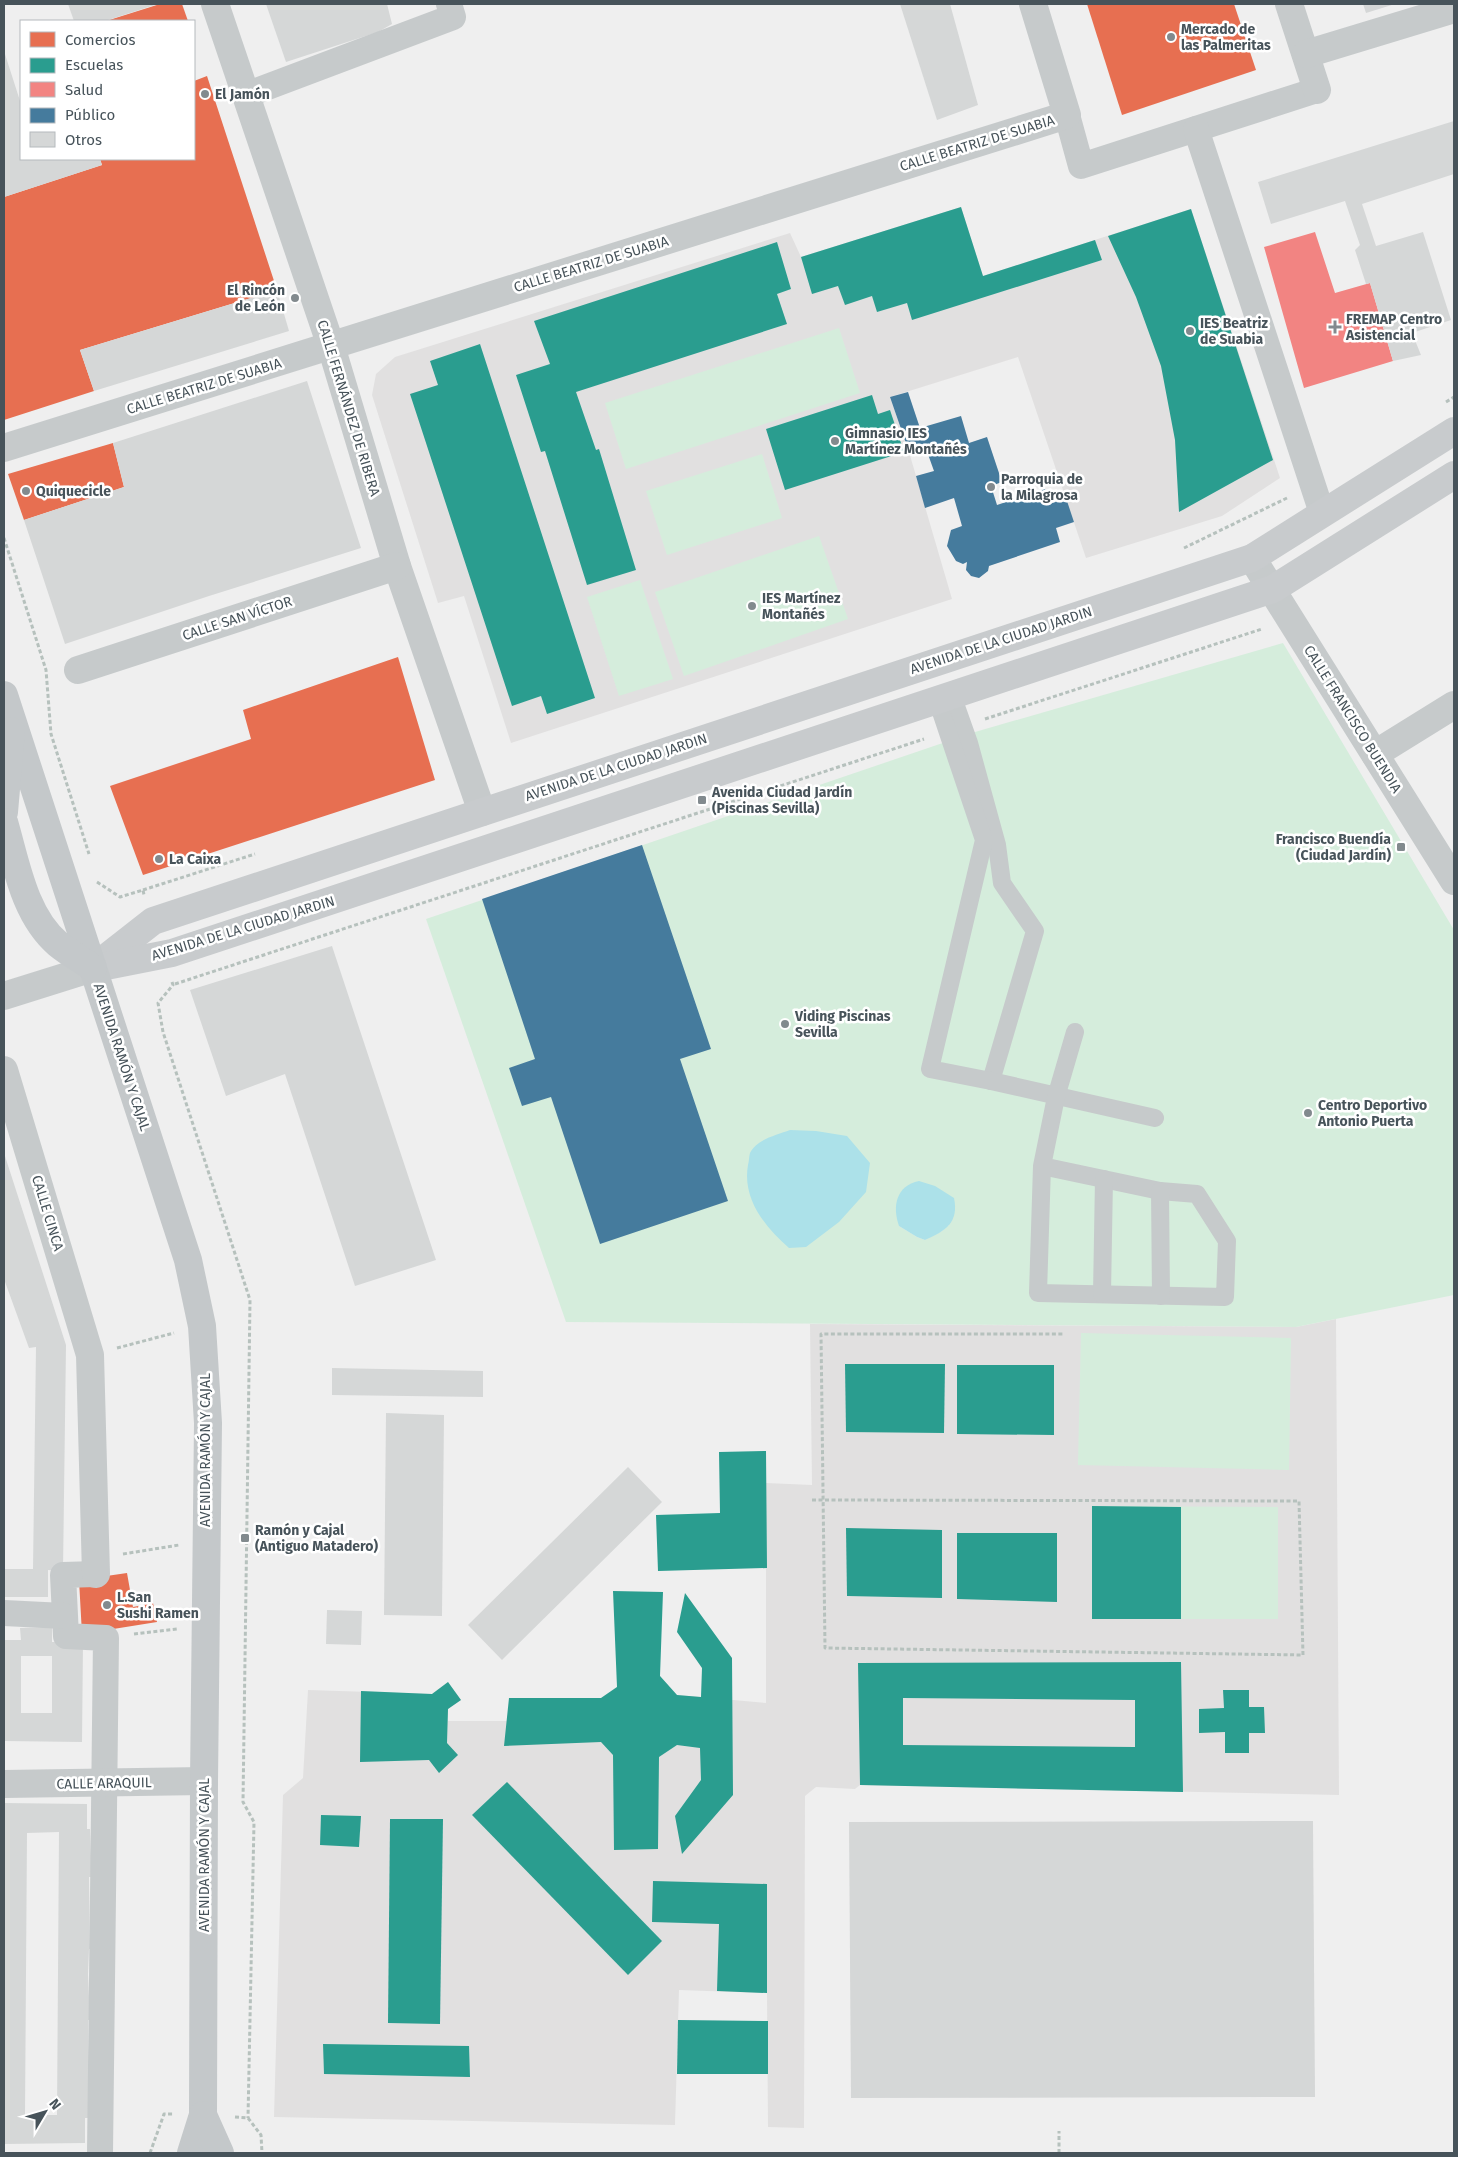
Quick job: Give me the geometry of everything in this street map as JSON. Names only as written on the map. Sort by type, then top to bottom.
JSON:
[{"type":"main road","name":"AVENIDA DE LA CIUDAD JARDIN","points":[[93,968],[153,921],[1252,558],[1454,431]]},
{"type":"main road","name":"AVENIDA DE LA CIUDAD JARDIN","points":[[93,968],[172,953],[1273,589],[1454,476]]},
{"type":"main road","name":"AVENIDA RAMÓN Y CAJAL","points":[[8,707],[188,1260],[202,1326],[208,1423],[203,2116]]},
{"type":"main road","points":[[4,812],[8,707]]},
{"type":"main road","points":[[4,822],[16,867],[34,916],[58,944],[93,968]]},
{"type":"main road","points":[[191,2153],[203,2116]]},
{"type":"main road","points":[[203,2116],[220,2153]]},
{"type":"street","name":"CALLE FERNÁNDEZ DE RIBERA","points":[[215,4],[331,346],[397,566],[482,812]]},
{"type":"street","points":[[246,95],[453,17],[449,4]]},
{"type":"street","name":"CALLE BEATRIZ DE SUABIA","points":[[4,448],[1067,115],[1033,4]]},
{"type":"street","points":[[1067,115],[1082,166],[1317,90],[1289,4]]},
{"type":"street","points":[[1306,54],[1454,9]]},
{"type":"street","points":[[1196,129],[1322,513]]},
{"type":"street","name":"CALLE FRANCISCO BUENDIA","points":[[1252,558],[1454,881]]},
{"type":"street","name":"CALLE SAN VÍCTOR","points":[[78,670],[397,566]]},
{"type":"street","points":[[1375,754],[1454,705]]},
{"type":"street","points":[[4,996],[93,968]]},
{"type":"street","name":"CALLE CINCA","points":[[4,1070],[90,1355]]},
{"type":"street","points":[[90,1355],[95,1566],[63,1575],[66,1636],[106,1638],[106,1784],[100,2153]]},
{"type":"street","points":[[4,1613],[64,1616]]},
{"type":"street","name":"CALLE ARAQUIL","points":[[4,1784],[204,1782]]},
{"type":"lane","points":[[945,698],[984,840],[930,1070],[992,1081],[1155,1118]]},
{"type":"lane","points":[[945,698],[968,743],[997,844],[1002,883],[1035,931],[992,1081]]},
{"type":"lane","points":[[1042,1166],[1160,1191],[1197,1194],[1227,1241],[1225,1297],[1038,1293],[1042,1166],[1056,1097],[1075,1032]]},
{"type":"lane","points":[[1102,1294],[1104,1179]]},
{"type":"lane","points":[[1160,1191],[1161,1296]]},
{"type":"path","points":[[1438,408],[1454,397]]},
{"type":"path","points":[[1183,548],[1313,486]]},
{"type":"path","points":[[4,538],[46,670],[51,734],[89,855]]},
{"type":"path","points":[[95,874],[98,883],[120,897],[143,890],[146,899]]},
{"type":"path","points":[[90,1355],[202,1326]]},
{"type":"path","points":[[812,1500],[824,1500],[1299,1501],[1303,1655],[825,1648],[824,1500],[821,1334],[1064,1334]]},
{"type":"path","points":[[95,1566],[206,1540]]},
{"type":"path","points":[[106,1638],[206,1626]]},
{"type":"path","points":[[150,2153],[164,2114],[248,2118],[261,2136],[262,2153]]},
{"type":"path","points":[[1059,2130],[1059,2153]]},
{"type":"shaded area","points":[[961,207],[983,276],[1191,209],[1280,478],[1222,516],[1086,558],[1018,357],[890,397],[909,452],[952,599],[511,743],[464,596],[438,603],[372,395],[376,374],[395,357],[790,233],[801,257]]},
{"type":"shaded area","points":[[1336,1319],[1339,1795],[860,1785],[855,1789],[816,1787],[805,1796],[804,2128],[768,2127],[767,1993],[679,1990],[675,2125],[274,2117],[283,1795],[303,1778],[308,1690],[432,1694],[448,1682],[461,1700],[448,1709],[448,1721],[506,1721],[601,1698],[617,1687],[660,1676],[677,1695],[766,1703],[766,1483],[812,1485],[810,1324],[1296,1327]]},
{"type":"green space","points":[[839,328],[860,393],[626,469],[605,403]]},
{"type":"green space","points":[[762,454],[782,518],[667,555],[646,491]]},
{"type":"green space","name":"IES Martínez Montañés","points":[[819,536],[848,619],[684,676],[655,592]]},
{"type":"green space","points":[[640,580],[673,679],[619,696],[587,597]]},
{"type":"green space","points":[[1283,643],[1454,930],[1454,1295],[1296,1327],[566,1322],[426,919],[975,732]],"holes":[[[949,1225],[925,1240],[899,1226]]]},
{"type":"green space","points":[[1081,1333],[1291,1338],[1289,1470],[1078,1465]]},
{"type":"green space","points":[[1092,1506],[1278,1507],[1278,1619],[1092,1619]]},
{"type":"water","points":[[790,1130],[816,1131],[847,1136],[870,1163],[866,1192],[839,1222],[806,1247],[789,1248],[780,1240],[757,1211],[748,1189],[748,1165],[753,1148],[768,1138]]},
{"type":"water","points":[[919,1181],[935,1186],[954,1198],[955,1206],[955,1213],[949,1225],[925,1240],[899,1226],[896,1211],[896,1204],[901,1192],[905,1187]]},
{"type":"building: Comercios","points":[[160,4],[182,4],[188,20],[109,20]]},
{"type":"building: Comercios","name":"Mercado de las Palmeritas","points":[[1087,4],[1234,4],[1256,70],[1122,115]]},
{"type":"building: Comercios","points":[[207,76],[277,290],[80,350],[94,391],[4,420],[4,197],[102,165],[100,160],[195,160],[195,81]]},
{"type":"building: Comercios","points":[[113,443],[124,487],[24,520],[8,474]]},
{"type":"building: Comercios","points":[[398,657],[435,780],[143,875],[110,786],[251,739],[243,710]]},
{"type":"building: Comercios","name":"L.San Sushi Ramen","points":[[127,1573],[133,1607],[153,1603],[157,1622],[82,1634],[79,1580]]},
{"type":"building: Escuelas","points":[[961,207],[983,276],[1095,240],[1102,260],[912,320],[907,303],[877,312],[872,296],[845,305],[838,286],[812,294],[801,257]]},
{"type":"building: Escuelas","name":"IES Beatriz de Suabia","points":[[1191,209],[1273,460],[1179,512],[1175,440],[1161,366],[1136,297],[1108,236]]},
{"type":"building: Escuelas","points":[[777,242],[791,289],[777,294],[787,324],[576,392],[596,450],[599,449],[636,570],[587,585],[545,451],[541,452],[516,375],[550,364],[534,321]]},
{"type":"building: Escuelas","points":[[480,344],[595,698],[547,714],[541,696],[512,706],[410,394],[438,385],[430,361]]},
{"type":"building: Escuelas","name":"Gimnasio IES Martínez Montañés","points":[[872,395],[878,414],[890,410],[904,452],[785,490],[766,429]]},
{"type":"building: Escuelas","points":[[845,1364],[945,1364],[944,1433],[846,1432]]},
{"type":"building: Escuelas","points":[[957,1365],[1054,1365],[1054,1435],[957,1434]]},
{"type":"building: Escuelas","points":[[766,1451],[767,1568],[658,1571],[656,1515],[720,1513],[719,1452]]},
{"type":"building: Escuelas","points":[[1092,1506],[1181,1507],[1181,1619],[1092,1619]]},
{"type":"building: Escuelas","points":[[846,1528],[942,1530],[942,1598],[847,1596]]},
{"type":"building: Escuelas","points":[[957,1533],[1057,1533],[1057,1602],[957,1599]]},
{"type":"building: Escuelas","points":[[613,1591],[663,1592],[660,1676],[677,1695],[701,1697],[702,1668],[677,1632],[685,1593],[732,1658],[733,1795],[682,1854],[675,1816],[701,1780],[700,1748],[677,1745],[659,1757],[658,1849],[614,1850],[613,1755],[601,1742],[504,1746],[509,1698],[601,1698],[617,1687]]},
{"type":"building: Escuelas","points":[[1181,1662],[1183,1792],[860,1785],[858,1663]],"holes":[[[903,1698],[1135,1700],[1135,1747],[903,1745]]]},
{"type":"building: Escuelas","points":[[448,1682],[461,1700],[448,1709],[447,1743],[458,1755],[439,1773],[429,1760],[360,1762],[361,1691],[432,1694]]},
{"type":"building: Escuelas","points":[[1223,1690],[1249,1690],[1249,1707],[1264,1707],[1265,1733],[1249,1733],[1249,1753],[1225,1753],[1225,1732],[1199,1733],[1199,1709],[1224,1708]]},
{"type":"building: Escuelas","points":[[507,1782],[662,1941],[628,1975],[472,1815]]},
{"type":"building: Escuelas","points":[[321,1815],[361,1816],[359,1847],[320,1845]]},
{"type":"building: Escuelas","points":[[390,1819],[443,1819],[440,2024],[388,2023]]},
{"type":"building: Escuelas","points":[[653,1881],[767,1884],[767,1993],[717,1991],[719,1924],[652,1922]]},
{"type":"building: Escuelas","points":[[678,2020],[768,2021],[768,2074],[677,2074]]},
{"type":"building: Escuelas","points":[[323,2044],[469,2046],[470,2077],[324,2074]]},
{"type":"building: Salud","name":"FREMAP Centro Asistencial","points":[[1315,232],[1335,293],[1370,283],[1393,361],[1304,388],[1264,247]]},
{"type":"building: Público","points":[[908,392],[920,428],[961,416],[969,443],[987,437],[1002,482],[991,486],[997,505],[1045,489],[1049,504],[1066,498],[1074,522],[1056,528],[1060,542],[989,566],[988,571],[979,578],[971,576],[966,570],[967,562],[963,564],[956,561],[947,546],[951,530],[962,526],[954,498],[925,508],[916,476],[934,471],[925,446],[909,452],[890,397]]},
{"type":"building: Público","points":[[642,845],[711,1049],[680,1059],[728,1201],[600,1244],[551,1097],[522,1106],[509,1068],[535,1059],[482,899]]},
{"type":"building: Otros","points":[[68,4],[158,4],[108,20],[74,20]]},
{"type":"building: Otros","points":[[266,4],[387,4],[392,24],[378,32],[286,62]]},
{"type":"building: Otros","points":[[900,4],[950,4],[978,105],[937,120]]},
{"type":"building: Otros","points":[[1363,4],[1395,4],[1366,13]]},
{"type":"building: Otros","points":[[4,51],[20,101],[20,160],[100,160],[102,165],[4,197]]},
{"type":"building: Otros","points":[[1454,121],[1454,174],[1362,204],[1376,246],[1423,232],[1451,320],[1412,333],[1421,355],[1393,361],[1370,283],[1366,284],[1355,250],[1360,245],[1345,201],[1271,224],[1258,182]]},
{"type":"building: Otros","points":[[277,290],[289,331],[94,391],[80,350]]},
{"type":"building: Otros","points":[[307,381],[361,548],[65,644],[24,520],[124,487],[113,443]]},
{"type":"building: Otros","points":[[332,946],[436,1260],[355,1286],[285,1074],[226,1096],[190,990]]},
{"type":"building: Otros","points":[[4,1153],[66,1345],[63,1571],[48,1570],[48,1597],[4,1597],[4,1569],[33,1569],[36,1347],[29,1348],[4,1279]]},
{"type":"building: Otros","points":[[332,1368],[483,1371],[483,1397],[332,1395]]},
{"type":"building: Otros","points":[[386,1413],[444,1415],[442,1616],[384,1615]]},
{"type":"building: Otros","points":[[628,1467],[662,1502],[502,1660],[468,1625]]},
{"type":"building: Otros","points":[[327,1610],[362,1611],[361,1645],[326,1644]]},
{"type":"building: Otros","points":[[52,1627],[52,1642],[83,1642],[82,1742],[4,1741],[4,1640],[21,1640],[20,1628]],"holes":[[[21,1656],[52,1656],[52,1713],[21,1713]]]},
{"type":"building: Otros","points":[[4,1803],[87,1804],[87,1829],[90,1829],[91,1856],[88,1974],[90,2093],[88,2093],[88,2118],[85,2118],[85,2143],[4,2144]],"holes":[[[59,1832],[57,2115],[25,2115],[27,1833]]]},
{"type":"building: Otros","points":[[1313,1821],[1315,2097],[851,2098],[849,1822]]},
{"type":"place","name":"Mercado de las Palmeritas","points":[[1171,37]]},
{"type":"place","name":"El Jamón","points":[[205,94]]},
{"type":"place","name":"El Rincón de León","points":[[295,298]]},
{"type":"place","name":"FREMAP Centro Asistencial","points":[[1335,327]]},
{"type":"place","name":"IES Beatriz de Suabia","points":[[1190,331]]},
{"type":"place","name":"Gimnasio IES Martínez Montañés","points":[[835,441]]},
{"type":"place","name":"Parroquia de la Milagrosa","points":[[991,487]]},
{"type":"place","name":"Quiquecicle","points":[[26,491]]},
{"type":"place","name":"IES Martínez Montañés","points":[[752,606]]},
{"type":"place","name":"Avenida Ciudad Jardín (Piscinas Sevilla)","points":[[702,800]]},
{"type":"place","name":"Francisco Buendía (Ciudad Jardín)","points":[[1401,847]]},
{"type":"place","name":"La Caixa","points":[[159,859]]},
{"type":"place","name":"Viding Piscinas Sevilla","points":[[785,1024]]},
{"type":"place","name":"Centro Deportivo Antonio Puerta","points":[[1308,1113]]},
{"type":"place","name":"Ramón y Cajal (Antiguo Matadero)","points":[[245,1538]]},
{"type":"place","name":"L.San Sushi Ramen","points":[[107,1605]]}]
